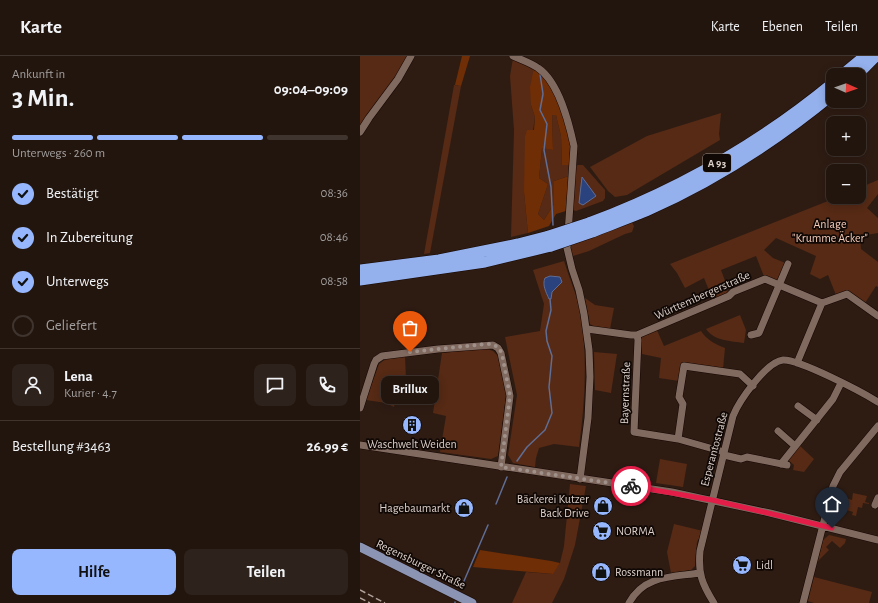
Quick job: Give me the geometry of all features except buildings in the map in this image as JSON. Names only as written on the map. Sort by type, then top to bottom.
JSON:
[{"type":"highway","points":[[850,68],[865,56]]},
{"type":"highway","points":[[864,68],[876,56]]},
{"type":"highway","name":"A 93","points":[[590,228],[693,177],[763,135],[826,88]]},
{"type":"highway","name":"A 93","points":[[360,280],[485,262],[646,211],[701,184],[751,155],[807,116],[826,100]]},
{"type":"highway","name":"A 93","points":[[360,270],[439,260],[518,244],[550,241]]},
{"type":"main road","name":"Regensburger Straße","points":[[360,547],[472,603]]},
{"type":"street","points":[[360,132],[398,80],[411,56]]},
{"type":"street","points":[[513,56],[539,69],[547,77],[560,97],[574,146],[568,248],[587,329],[589,363],[589,399],[580,479]]},
{"type":"street","points":[[752,335],[760,333],[788,264]]},
{"type":"street","name":"Württembergerstraße","points":[[587,329],[637,335],[765,279],[822,303]]},
{"type":"street","points":[[797,363],[822,303],[847,294],[878,316]]},
{"type":"street","name":"Bayernstraße","points":[[637,335],[634,432],[678,439],[741,459],[747,456],[784,464],[796,446],[833,399],[841,382]]},
{"type":"street","points":[[360,408],[374,364],[376,360],[382,356],[493,344],[501,353],[510,394],[501,467]]},
{"type":"street","name":"Esperantostraße","points":[[700,573],[700,551],[735,411],[740,402],[769,366],[776,362],[789,360],[841,382],[878,402]]},
{"type":"street","points":[[678,439],[683,404],[679,397],[684,366],[740,374],[753,386]]},
{"type":"street","points":[[798,406],[816,420]]},
{"type":"street","points":[[803,603],[835,481],[878,426]]},
{"type":"street","points":[[778,431],[796,446]]},
{"type":"street","points":[[360,445],[672,492],[712,500],[875,539]]},
{"type":"street","points":[[628,603],[638,590],[653,581],[700,573],[714,603]]},
{"type":"green space","points":[[360,56],[411,56],[360,132]]},
{"type":"green space","points":[[513,58],[534,68],[531,105],[535,117],[524,192],[528,233],[511,237],[514,130],[510,76]]},
{"type":"green space","points":[[454,85],[461,86],[430,253],[424,254]]},
{"type":"green space","points":[[721,113],[719,134],[720,140],[627,195],[615,197],[608,191],[590,167],[647,136]]},
{"type":"green space","points":[[552,115],[556,115],[561,136],[562,165],[570,165],[569,176],[554,181],[554,204],[544,220],[538,214],[548,184],[539,178],[542,147],[553,150]]},
{"type":"green space","points":[[583,165],[605,190],[605,198],[603,201],[576,211],[573,210],[574,167]]},
{"type":"green space","name":"Anlage \"Krumme Äcker\"","points":[[878,180],[878,194],[867,208],[878,218],[878,233],[860,236],[861,249],[878,262],[878,287],[876,286],[865,303],[847,290],[836,295],[828,275],[820,279],[810,274],[816,256],[776,238],[764,250],[773,258],[788,264],[779,285],[765,279],[756,256],[721,270],[728,289],[726,295],[713,300],[704,278],[685,288],[670,264],[826,202],[826,204],[866,204],[866,185]]},
{"type":"green space","points":[[631,221],[634,226],[632,232],[589,251],[573,256],[571,254],[570,244]]},
{"type":"green space","points":[[564,261],[579,305],[584,345],[585,379],[579,447],[554,444],[539,448],[535,467],[513,463],[508,455],[517,395],[505,337],[540,331],[544,304],[533,270]]},
{"type":"green space","points":[[585,298],[595,305],[614,308],[610,329],[596,328],[590,324]]},
{"type":"green space","points":[[740,315],[746,330],[744,343],[718,338],[709,333],[706,329]]},
{"type":"green space","points":[[656,328],[664,346],[701,331],[706,337],[725,348],[723,369],[682,363],[679,381],[659,378],[661,358],[642,354],[642,335]]},
{"type":"green space","points":[[485,348],[493,351],[498,356],[506,395],[498,456],[491,459],[440,452],[446,416],[433,413],[442,353]]},
{"type":"green space","points":[[594,352],[617,354],[611,393],[595,390]]},
{"type":"green space","points":[[405,356],[406,379],[403,403],[395,403],[394,407],[386,403],[366,400],[379,364],[386,359]]},
{"type":"green space","points":[[799,445],[814,459],[804,472],[793,470],[794,465],[787,459]]},
{"type":"green space","points":[[660,459],[687,464],[683,487],[656,483]]},
{"type":"green space","points":[[570,484],[586,486],[575,545],[564,579],[552,603],[512,603],[526,572],[552,574],[560,563],[564,546]]},
{"type":"green space","points":[[853,493],[867,496],[865,502],[869,503],[863,503],[862,508],[858,507],[856,516],[852,515],[853,512],[847,510],[845,514],[842,513],[844,507],[836,505],[837,501],[847,504],[847,501],[838,498],[838,496],[852,500]]},
{"type":"green space","points":[[674,524],[703,531],[697,542],[695,566],[691,570],[671,573],[667,552]]},
{"type":"green space","points":[[829,535],[846,539],[845,543],[840,548],[832,541],[826,547],[829,550],[818,561],[823,540]]},
{"type":"green space","points":[[814,577],[872,592],[869,603],[814,603],[808,601]]},
{"type":"shaded area","points":[[462,56],[470,56],[461,86],[455,85]]},
{"type":"shaded area","points":[[534,68],[546,78],[558,98],[571,146],[570,165],[562,165],[561,136],[556,115],[552,115],[553,150],[542,148],[539,178],[548,184],[538,214],[544,220],[554,204],[554,181],[569,176],[566,211],[556,214],[549,226],[528,233],[524,192],[525,137],[527,130],[534,130],[535,117],[531,105],[530,87]]},
{"type":"shaded area","points":[[480,550],[560,563],[553,574],[473,567]]},
{"type":"water","points":[[582,177],[596,196],[583,205],[579,203]]},
{"type":"water","points":[[550,276],[560,277],[562,282],[552,292],[551,299],[549,299],[544,283],[545,278]]},
{"type":"waterway","points":[[540,74],[543,94],[540,110],[547,124],[544,150],[551,187],[553,225]]},
{"type":"waterway","points":[[517,461],[527,447],[545,430],[552,413],[549,387],[552,356],[547,341],[546,331],[551,310],[550,299]]},
{"type":"waterway","points":[[496,504],[507,477]]},
{"type":"waterway","points":[[461,588],[488,525]]},
{"type":"railway","points":[[360,590],[385,603]]},
{"type":"railway","points":[[360,598],[370,603]]},
{"type":"way so far","points":[[410,352],[486,344],[493,344],[500,350],[510,394],[501,467],[631,486]]},
{"type":"place","name":"Brillux","points":[[410,352]]},
{"type":"place","name":"Waschwelt Weiden","points":[[412,425]]},
{"type":"place","name":"Bäckerei Kutzer Back Drive","points":[[603,506]]},
{"type":"place","name":"Hagebaumarkt","points":[[464,508]]},
{"type":"place","name":"NORMA","points":[[602,531]]},
{"type":"place","name":"Lidl","points":[[742,565]]},
{"type":"place","name":"Rossmann","points":[[601,572]]},
{"type":"route","points":[[631,486],[712,500],[832,528]]}]
